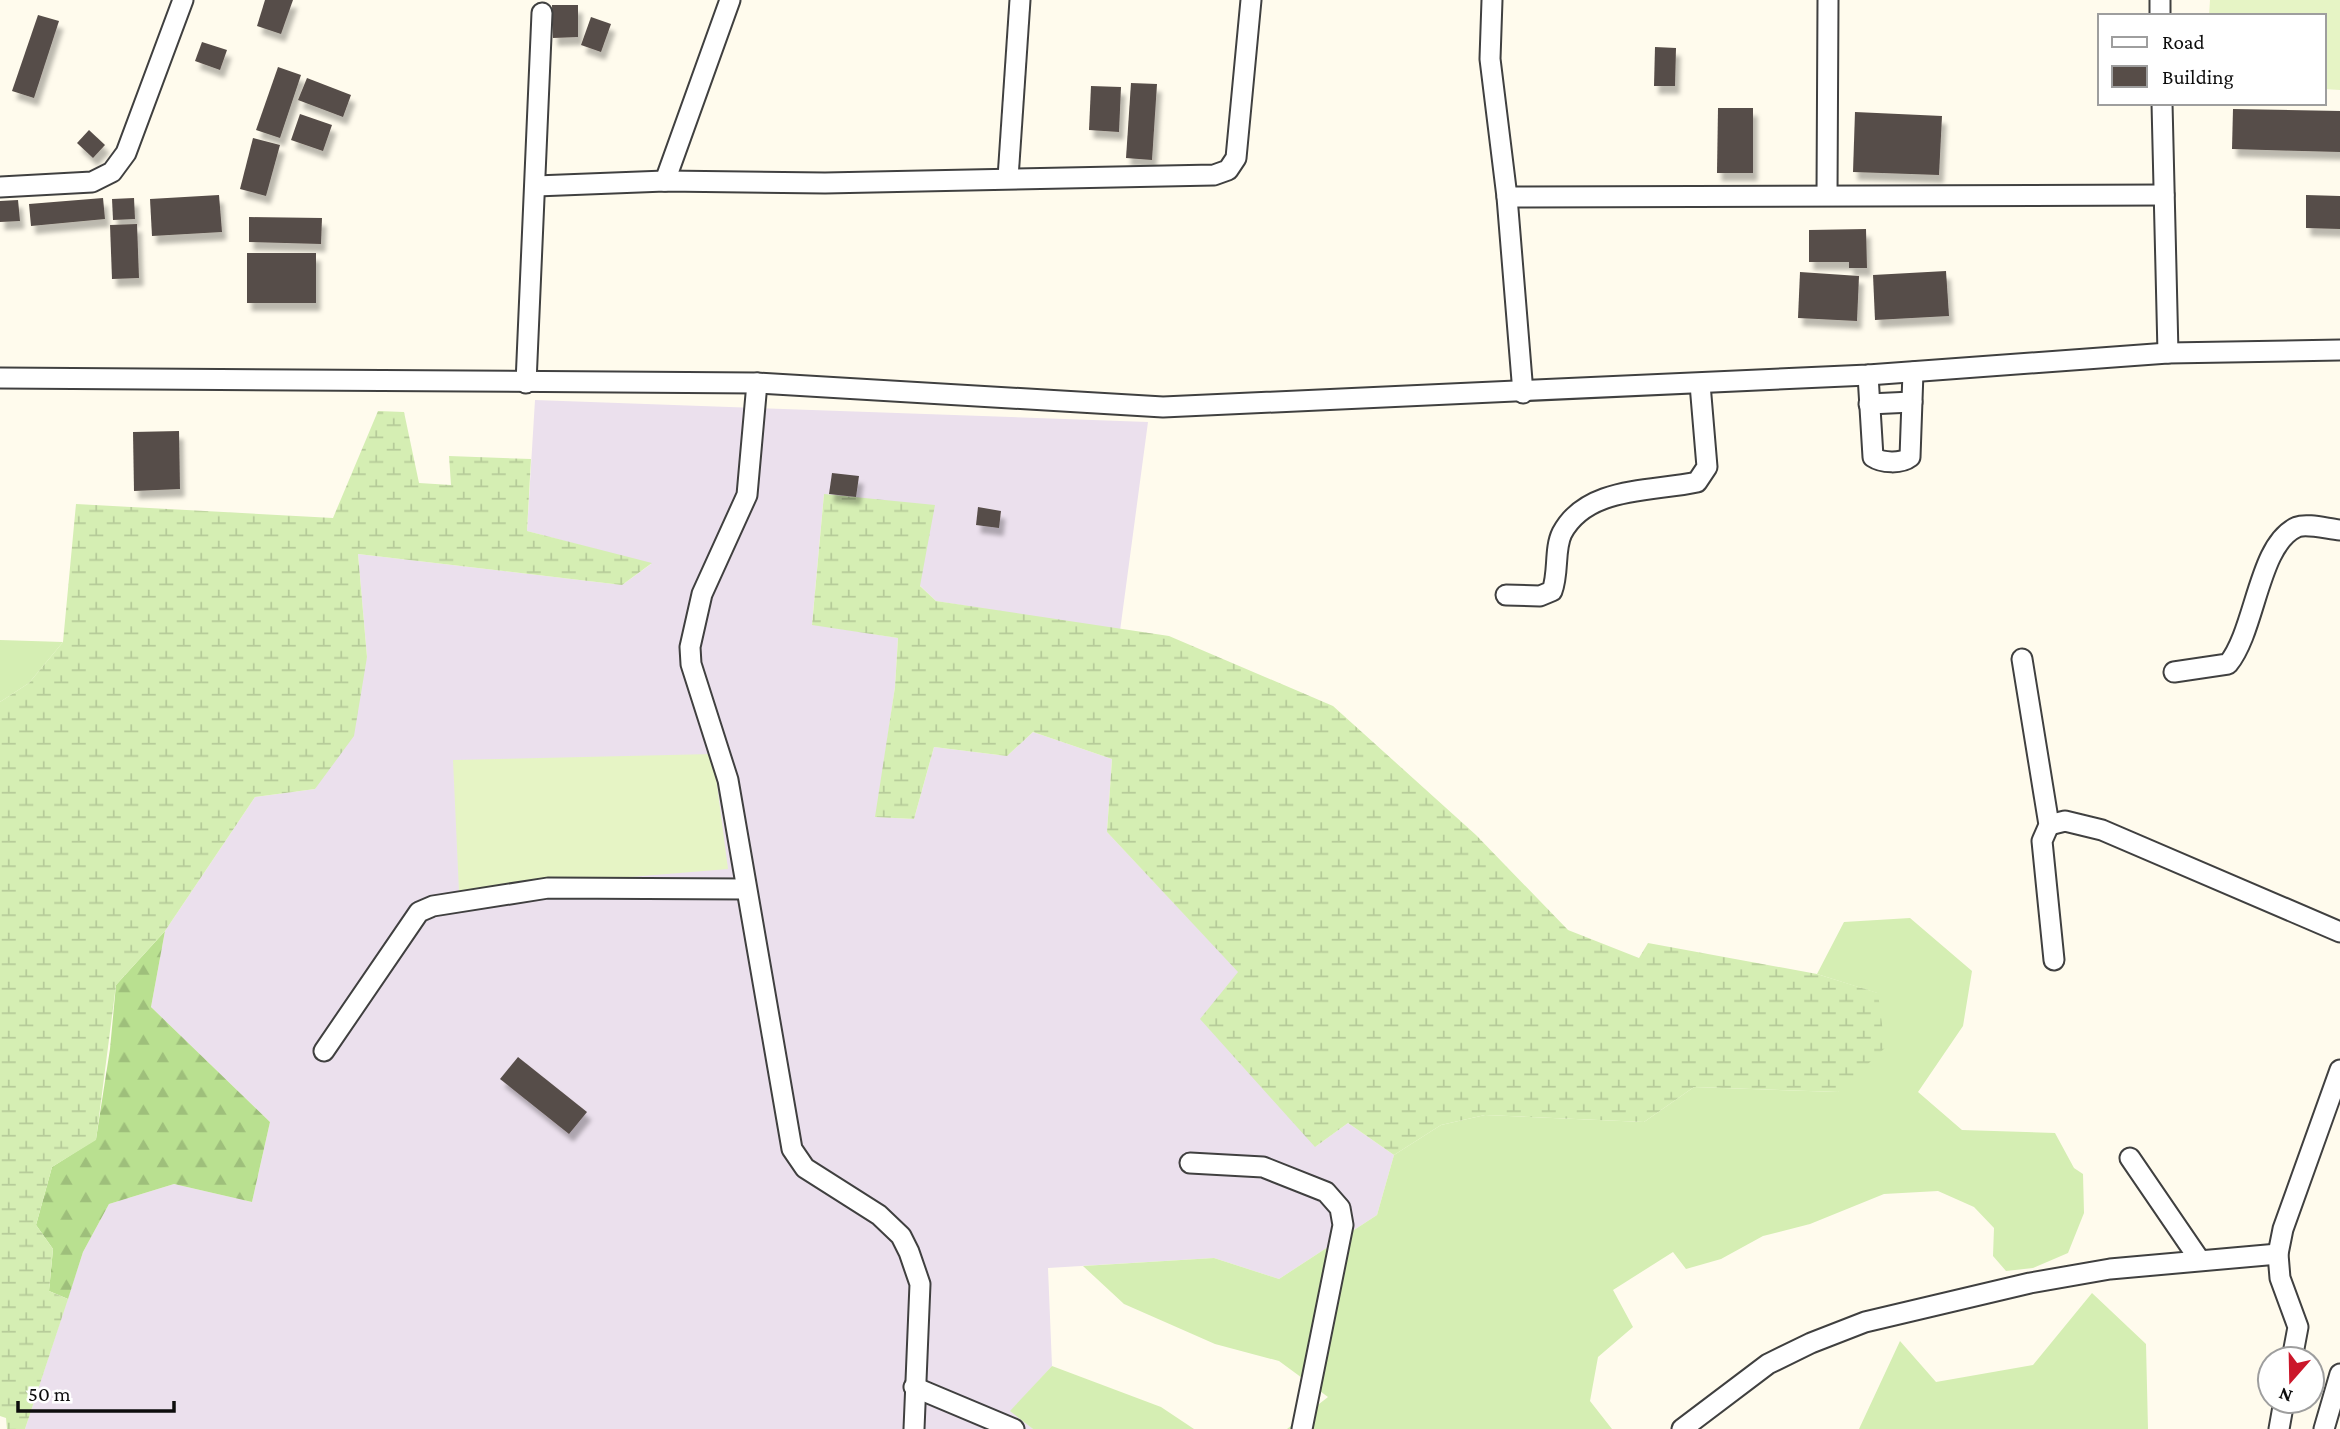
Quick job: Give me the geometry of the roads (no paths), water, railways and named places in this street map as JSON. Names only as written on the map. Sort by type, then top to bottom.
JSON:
[{"type":"street","points":[[0,187],[92,182],[112,172],[126,153],[183,0]]},
{"type":"street","points":[[665,181],[730,0]]},
{"type":"street","points":[[1008,178],[1020,0]]},
{"type":"street","points":[[536,186],[665,181],[825,183],[1214,175],[1228,170],[1236,158],[1251,0]]},
{"type":"street","points":[[1492,0],[1490,59],[1507,197],[1523,393]]},
{"type":"street","points":[[1827,195],[1828,0]]},
{"type":"street","points":[[526,383],[541,12]]},
{"type":"street","points":[[2162,105],[2168,353]]},
{"type":"street","points":[[1507,197],[2164,195]]},
{"type":"street","points":[[0,378],[757,383],[1163,407],[1523,393],[1868,375],[2168,353],[2340,350]]},
{"type":"street","points":[[1868,375],[1874,457],[1880,461],[1904,461],[1910,457],[1913,372]]},
{"type":"street","points":[[757,383],[747,495],[702,594],[690,647],[691,664],[728,780],[792,1149],[804,1168],[879,1214],[901,1236],[920,1284],[914,1429]]},
{"type":"street","points":[[1506,595],[1540,596],[1552,591],[1557,578],[1561,535],[1581,508],[1602,498],[1697,482],[1707,467],[1700,384]]},
{"type":"street","points":[[1869,404],[1912,402]]},
{"type":"street","points":[[2174,672],[2228,664],[2240,649],[2267,563],[2282,537],[2299,526],[2340,530]]},
{"type":"street","points":[[2022,659],[2049,825],[2042,841],[2054,960]]},
{"type":"street","points":[[2049,825],[2064,821],[2102,830],[2340,932]]},
{"type":"street","points":[[324,1051],[419,912],[433,906],[548,888],[746,889]]},
{"type":"street","points":[[2295,1345],[2298,1327],[2280,1278],[2278,1254],[2283,1229],[2340,1070]]},
{"type":"street","points":[[2130,1158],[2199,1259]]},
{"type":"street","points":[[1191,1163],[1263,1167],[1326,1192],[1340,1208],[1343,1225],[1302,1429]]},
{"type":"street","points":[[1682,1429],[1768,1364],[1811,1343],[1865,1322],[2030,1283],[2110,1269],[2278,1254]]},
{"type":"street","points":[[2324,1429],[2340,1374]]},
{"type":"street","points":[[914,1387],[1014,1429]]}]
